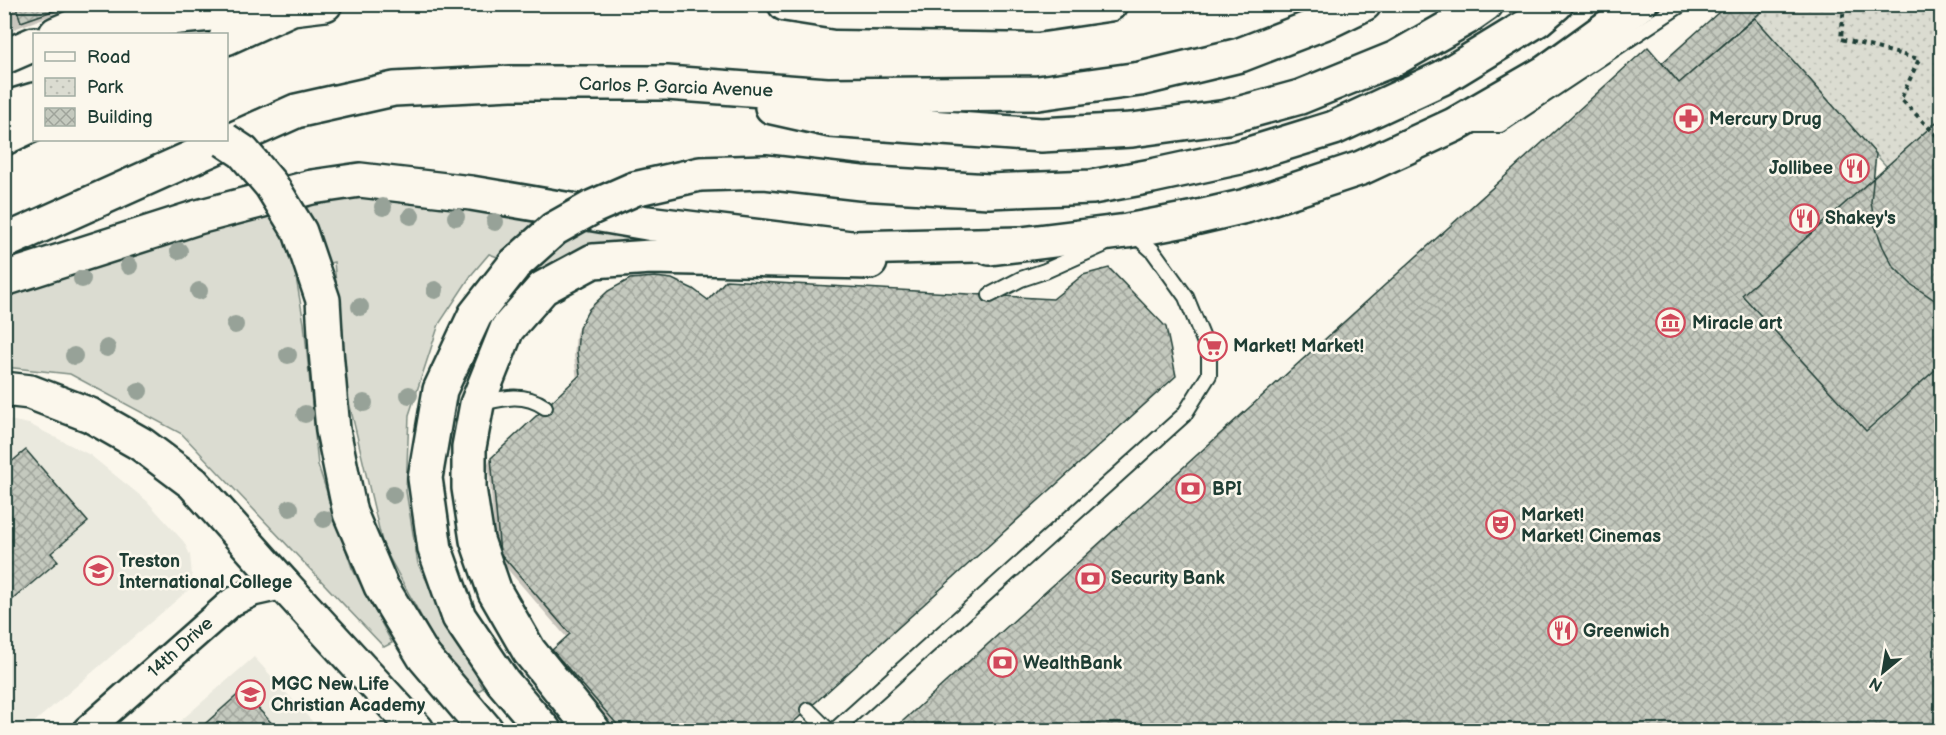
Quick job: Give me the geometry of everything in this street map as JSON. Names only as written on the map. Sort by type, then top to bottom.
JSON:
[{"type":"main road","points":[[60,33],[126,4]]},
{"type":"main road","points":[[88,33],[149,20],[325,4]]},
{"type":"main road","points":[[785,4],[836,12],[1036,15],[1110,4]]},
{"type":"main road","name":"Carlos P. Garcia Avenue","points":[[4,242],[296,111],[394,89],[511,83],[667,83],[827,95],[1038,93],[1140,79],[1240,55],[1331,20],[1364,4]]},
{"type":"main road","points":[[667,83],[830,120],[1041,135],[1132,130],[1227,117],[1300,97],[1396,58],[1486,4]]},
{"type":"main road","points":[[543,730],[503,682],[459,616],[435,549],[425,478],[440,390],[475,315],[515,264],[554,229],[593,207],[633,189],[700,174],[765,172],[861,183],[989,190],[1092,187],[1240,157],[1334,128],[1442,78],[1537,20],[1556,4]]},
{"type":"main road","points":[[593,730],[529,651],[495,591],[477,540],[469,488],[469,447],[477,404],[507,329],[543,288],[593,261],[651,257],[874,262],[1129,231],[1257,202],[1361,168],[1454,125],[1546,72],[1640,4]]},
{"type":"main road","points":[[228,37],[292,8]]},
{"type":"main road","points":[[4,109],[33,100]]},
{"type":"main road","points":[[4,138],[33,124]]},
{"type":"main road","points":[[226,141],[243,152],[271,185],[300,232],[323,300],[333,430],[350,513],[381,586],[424,657],[486,730]]},
{"type":"main road","points":[[4,279],[198,217],[312,187],[360,180],[471,193],[658,225],[850,248],[1019,244]]},
{"type":"main road","points":[[4,389],[30,392],[80,411],[141,444],[193,483],[417,730]]},
{"type":"street","name":"14th Drive","points":[[87,730],[232,602],[253,592],[284,585]]},
{"type":"lane","points":[[1454,125],[1500,125],[1682,4]]},
{"type":"lane","points":[[835,730],[1184,415],[1209,375],[1209,353],[1186,297],[1153,252],[1129,231],[1093,250],[1021,279],[990,295]]},
{"type":"lane","points":[[477,404],[514,396],[534,400],[545,407]]},
{"type":"lane","points":[[808,710],[828,730]]},
{"type":"path","points":[[1844,4],[1841,39],[1919,59],[1901,99],[1941,141]]},
{"type":"shaded area","name":"Treston International College","points":[[4,419],[29,424],[90,455],[147,501],[184,542],[190,555],[193,586],[25,730],[5,730]]},
{"type":"shaded area","name":"MGC New Life Christian Academy","points":[[254,657],[320,730],[170,730]]},
{"type":"green space","points":[[1770,5],[1941,5],[1941,228],[1755,18]]},
{"type":"green space","points":[[369,188],[702,245],[537,271],[489,254],[472,274],[439,324],[409,415],[406,491],[418,564],[483,688],[472,695],[433,638],[383,546],[345,385],[334,262],[295,272],[304,323],[318,465],[352,568],[392,643],[384,647],[182,434],[70,374],[5,367],[5,292],[111,252]]},
{"type":"building","points":[[15,4],[60,4],[61,8],[21,22]]},
{"type":"building","points":[[1728,4],[1770,4],[1679,83],[1662,63]]},
{"type":"building","points":[[1755,18],[1876,154],[1871,202],[1875,226],[1883,247],[1893,266],[1912,285],[1942,305],[1942,730],[893,730],[1648,47],[1679,83]]},
{"type":"building","points":[[1942,117],[1942,364],[1866,431],[1742,295]]},
{"type":"building","points":[[1109,268],[1166,327],[1176,376],[785,730],[622,730],[552,650],[570,634],[500,553],[491,458],[580,375],[577,352],[579,328],[589,309],[608,291],[630,279],[655,277],[672,279],[693,289],[708,300],[726,280],[1053,299],[1083,275]]},
{"type":"building","points":[[26,450],[88,522],[51,553],[58,561],[4,607],[4,468]]},
{"type":"building","points":[[242,691],[278,730],[198,730]]},
{"type":"place","name":"Mercury Drug","points":[[1688,119]]},
{"type":"place","name":"Jollibee","points":[[1854,168]]},
{"type":"place","name":"Shakey's","points":[[1804,218]]},
{"type":"place","name":"Miracle art","points":[[1671,323]]},
{"type":"place","name":"Market! Market!","points":[[1212,346]]},
{"type":"place","name":"BPI","points":[[1191,489]]},
{"type":"place","name":"Market! Market! Cinemas","points":[[1500,525]]},
{"type":"place","name":"Treston International College","points":[[98,571]]},
{"type":"place","name":"Security Bank","points":[[1090,578]]},
{"type":"place","name":"Greenwich","points":[[1562,631]]},
{"type":"place","name":"WealthBank","points":[[1002,663]]},
{"type":"place","name":"MGC New Life Christian Academy","points":[[250,694]]}]
